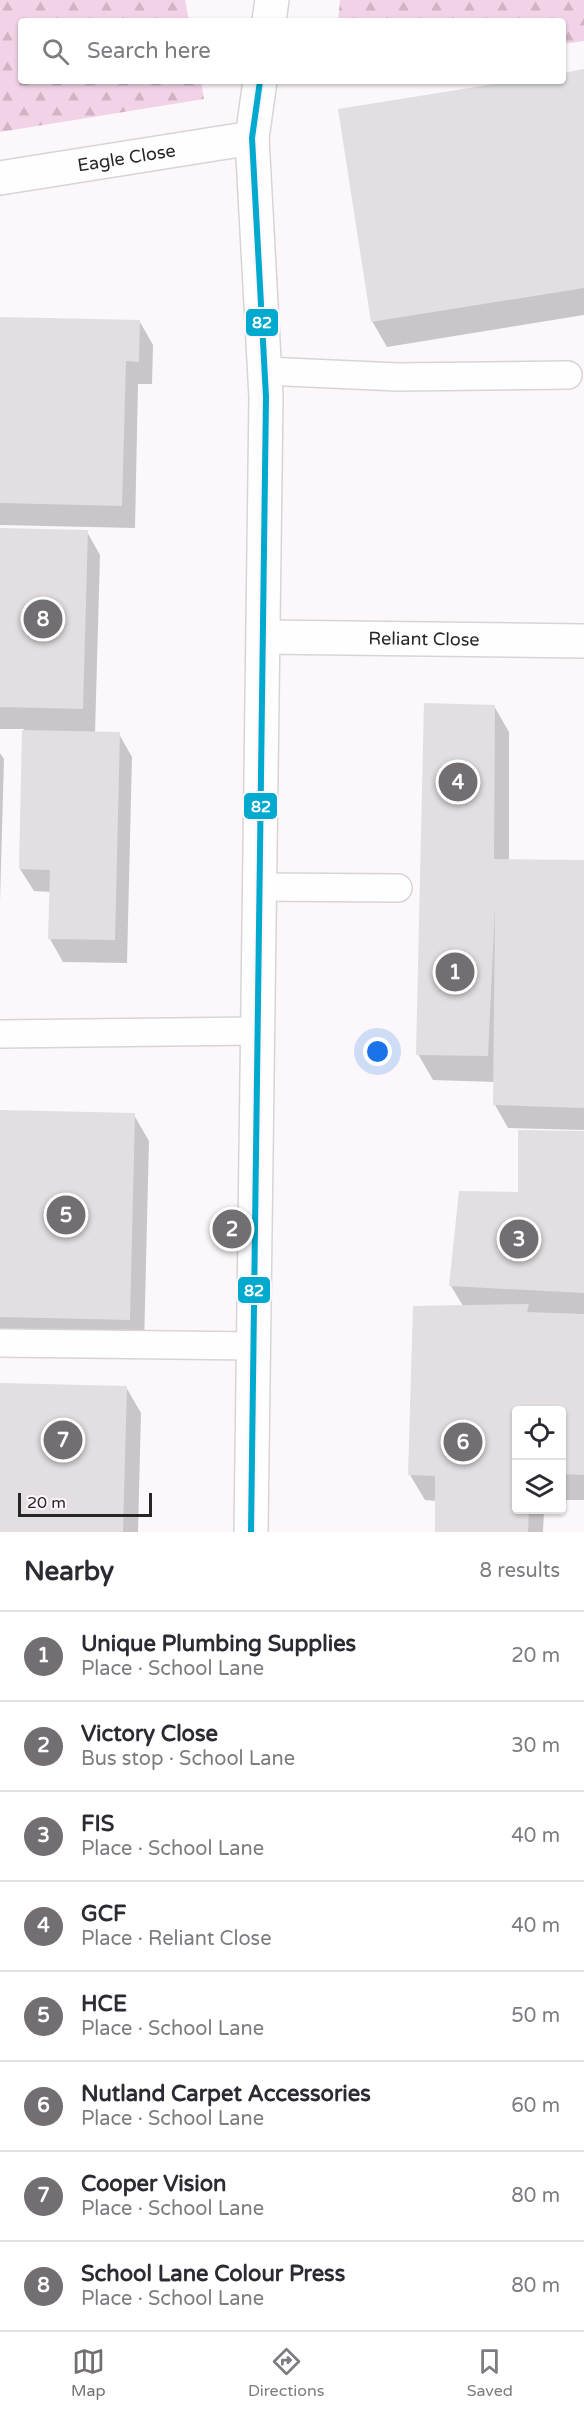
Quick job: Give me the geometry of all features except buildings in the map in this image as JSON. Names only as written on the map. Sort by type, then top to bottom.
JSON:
[{"type":"street","points":[[269,18],[272,0]]},
{"type":"street","points":[[251,1532],[264,637],[265,371],[252,138],[260,84]]},
{"type":"street","name":"Eagle Close","points":[[0,178],[252,138]]},
{"type":"street","name":"Reliant Close","points":[[264,637],[584,641]]},
{"type":"lane","points":[[265,371],[398,377],[568,375]]},
{"type":"lane","points":[[261,886],[398,888]]},
{"type":"lane","points":[[0,1034],[259,1031]]},
{"type":"lane","points":[[0,1343],[254,1346]]},
{"type":"green space","points":[[0,0],[185,0],[188,18],[18,18],[18,84],[202,84],[204,99],[0,132]]},
{"type":"green space","points":[[340,0],[584,0],[584,41],[566,44],[566,18],[338,18]]},
{"type":"transit line","name":"82","points":[[251,1532],[266,397],[252,138],[260,84]]},
{"type":"place","name":"School Lane Colour Press","points":[[43,619]]},
{"type":"place","name":"GCF","points":[[458,782]]},
{"type":"place","name":"Unique Plumbing Supplies","points":[[455,972]]},
{"type":"place","name":"HCE","points":[[66,1215]]},
{"type":"place","name":"Victory Close","points":[[232,1229]]},
{"type":"place","name":"FIS","points":[[519,1239]]},
{"type":"place","name":"Cooper Vision","points":[[63,1440]]},
{"type":"place","name":"Nutland Carpet Accessories","points":[[463,1442]]}]
